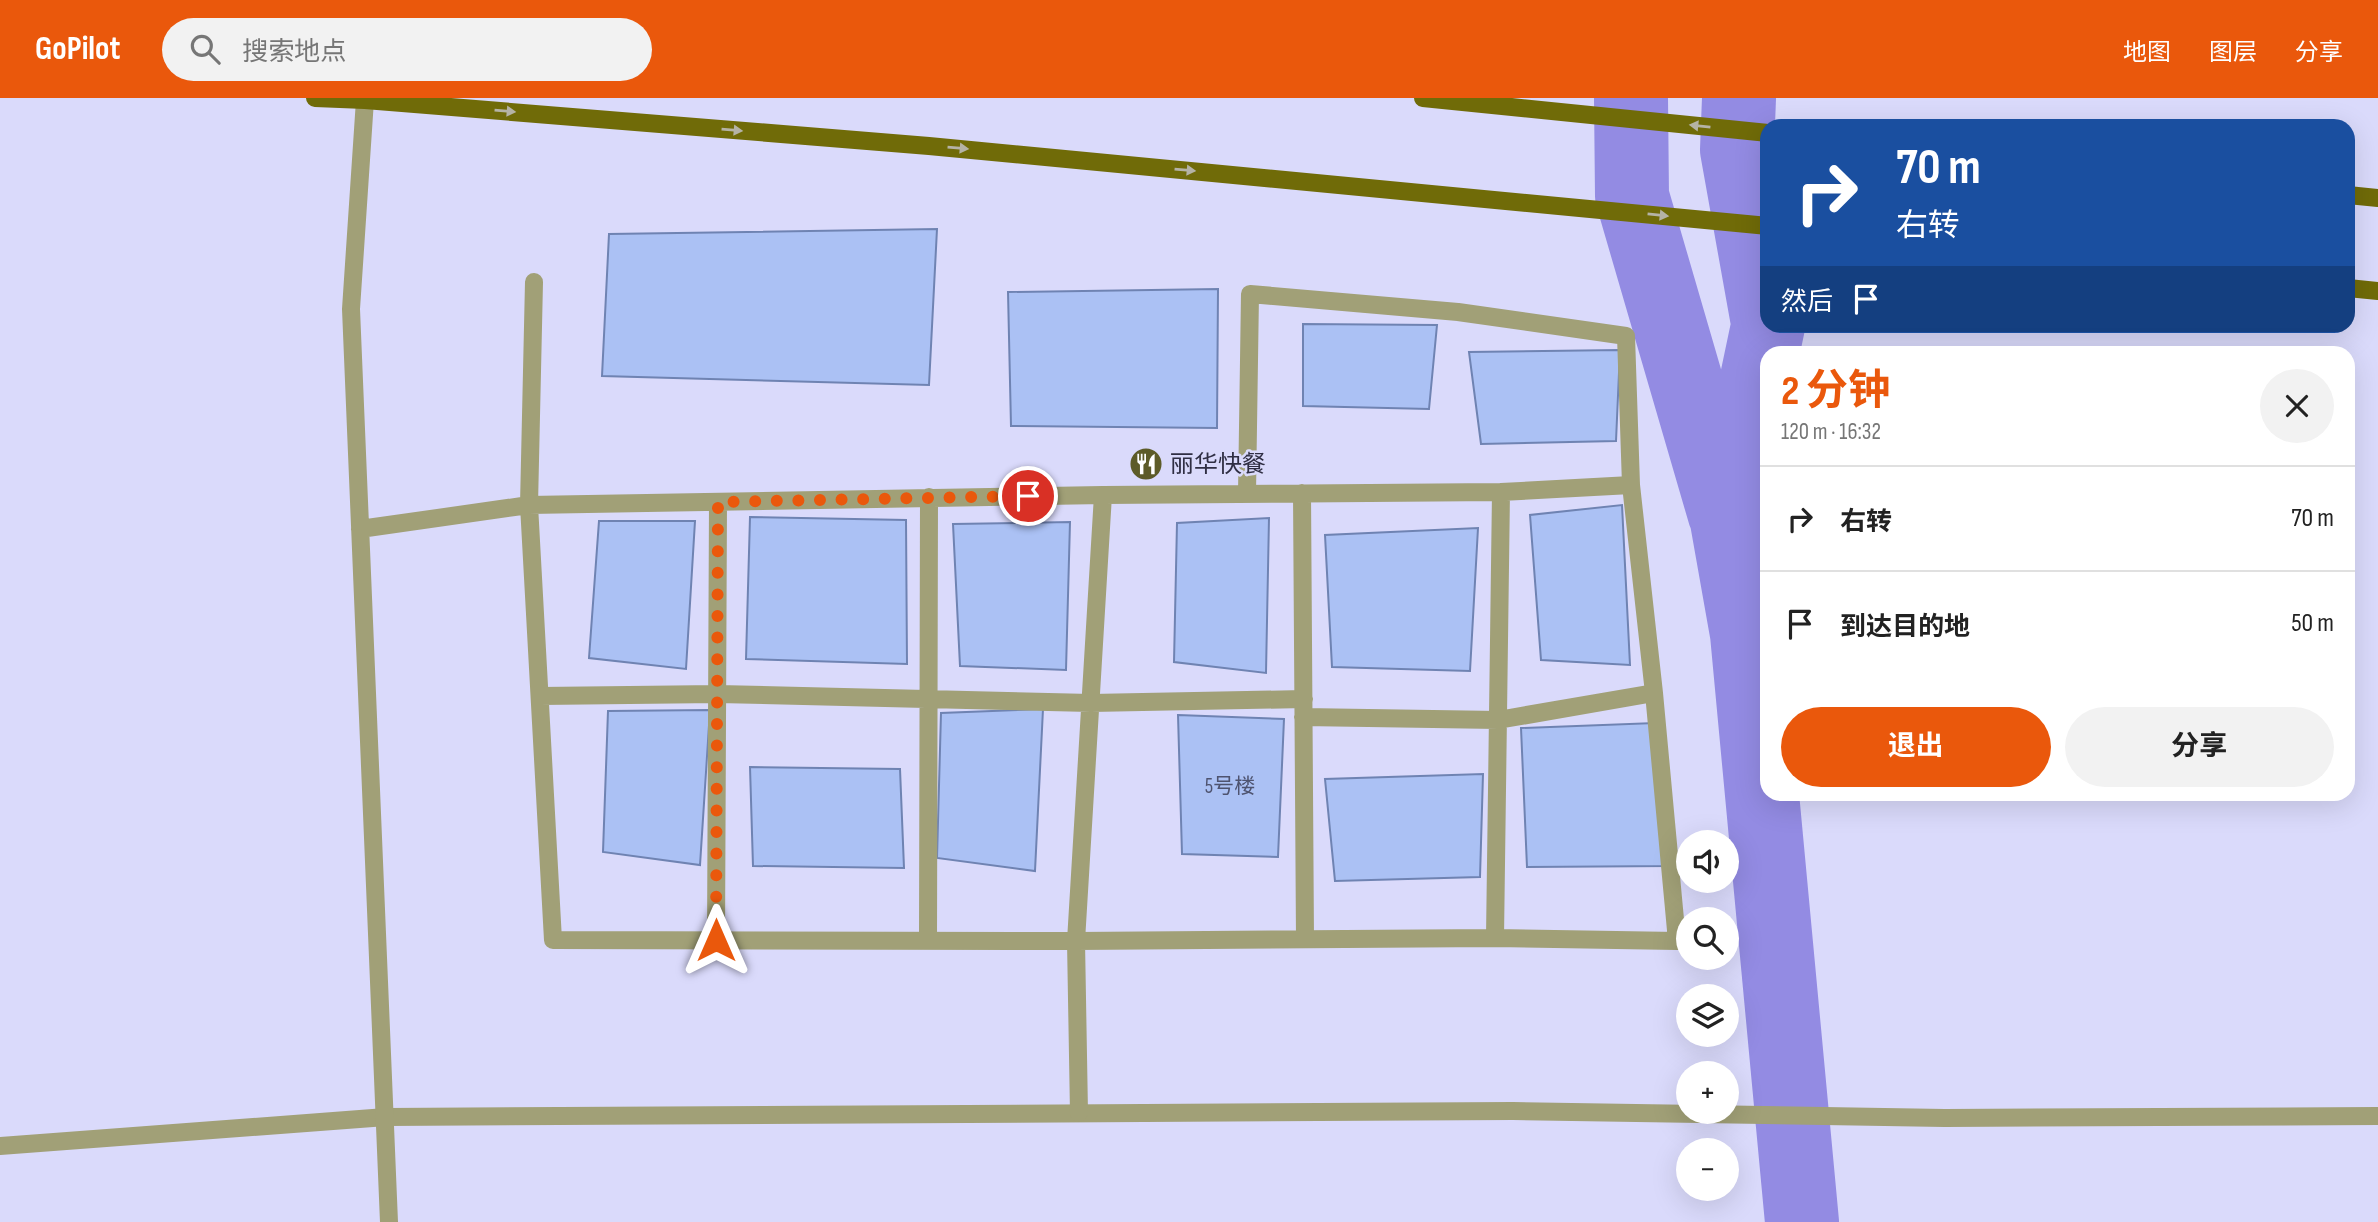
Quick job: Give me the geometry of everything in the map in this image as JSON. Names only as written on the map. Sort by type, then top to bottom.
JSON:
[{"type":"main road","points":[[315,98],[929,146],[1760,225]]},
{"type":"main road","points":[[1423,98],[1760,132]]},
{"type":"main road","points":[[2355,195],[2378,198]]},
{"type":"main road","points":[[2355,288],[2378,290]]},
{"type":"street","points":[[365,100],[351,309],[389,1222]]},
{"type":"street","points":[[534,282],[529,505],[553,940],[1076,941],[1495,937],[1677,941],[1631,485],[1626,336],[1458,312],[1250,294],[1247,494]]},
{"type":"street","points":[[360,529],[529,505],[929,497],[1501,492],[1631,485]]},
{"type":"street","points":[[1495,937],[1501,492]]},
{"type":"street","points":[[1302,493],[1305,939]]},
{"type":"street","points":[[1079,1113],[1076,941],[1103,495]]},
{"type":"street","points":[[928,941],[929,497]]},
{"type":"street","points":[[716,940],[718,502]]},
{"type":"street","points":[[540,696],[718,694],[1303,708],[1498,720],[1654,693]]},
{"type":"street","points":[[0,1146],[386,1118],[1638,1112],[1945,1118],[2378,1116]]},
{"type":"building","points":[[937,229],[929,385],[602,376],[609,234]]},
{"type":"building","points":[[1218,289],[1217,428],[1011,426],[1008,292]]},
{"type":"building","points":[[1303,324],[1437,325],[1429,409],[1303,406]]},
{"type":"building","points":[[1620,350],[1616,441],[1481,444],[1469,352]]},
{"type":"building","points":[[1622,505],[1630,665],[1541,660],[1530,515]]},
{"type":"building","points":[[750,517],[906,520],[907,664],[746,659]]},
{"type":"building","points":[[1269,518],[1266,673],[1174,662],[1177,523]]},
{"type":"building","points":[[599,521],[695,521],[686,669],[589,658]]},
{"type":"building","points":[[1070,522],[1066,670],[960,666],[953,524]]},
{"type":"building","points":[[1478,528],[1470,671],[1332,667],[1325,535]]},
{"type":"building","points":[[1043,709],[1035,871],[937,858],[941,713]]},
{"type":"building","points":[[710,710],[700,865],[603,852],[608,711]]},
{"type":"building","points":[[1178,715],[1284,719],[1278,857],[1182,854]]},
{"type":"building","points":[[1655,723],[1670,866],[1527,867],[1521,728]]},
{"type":"building","points":[[750,767],[900,769],[904,868],[753,866]]},
{"type":"building","points":[[1483,774],[1480,877],[1335,881],[1325,779]]},
{"type":"waterway","points":[[1631,98],[1632,196],[1725,515]]},
{"type":"waterway","points":[[1739,98],[1737,150],[1760,278]]},
{"type":"waterway","points":[[1764,346],[1767,333]]},
{"type":"waterway","points":[[1760,364],[1727,521],[1747,634],[1760,773]]},
{"type":"waterway","points":[[1763,801],[1802,1222]]},
{"type":"place","name":"丽华快餐","points":[[1146,464]]},
{"type":"route","points":[[716,940],[718,502],[1028,496]]}]
